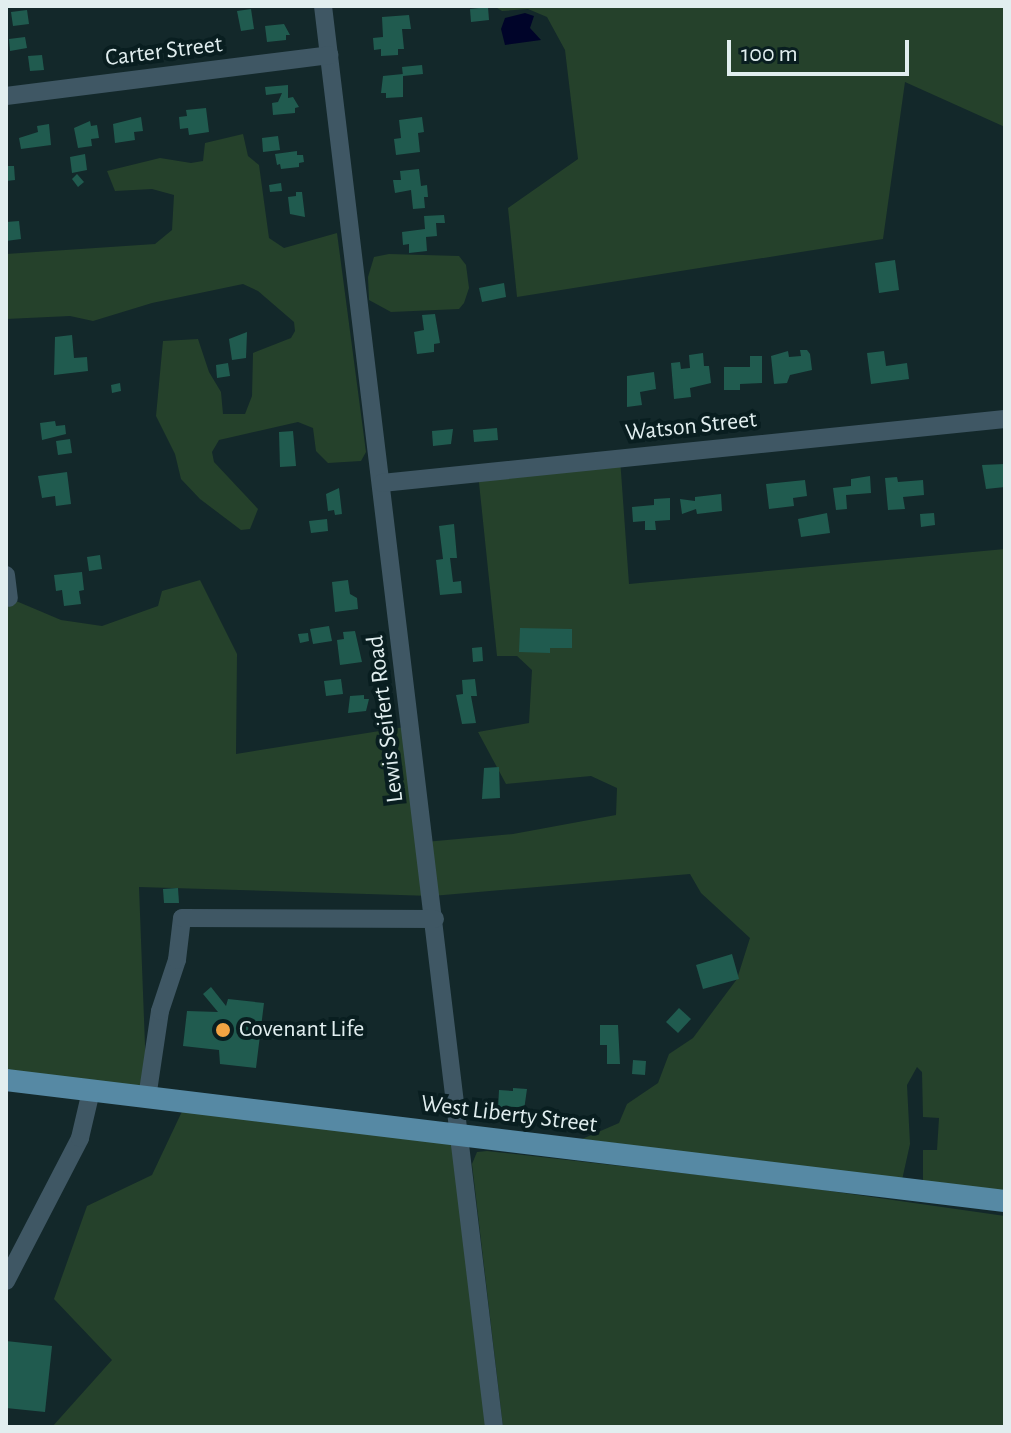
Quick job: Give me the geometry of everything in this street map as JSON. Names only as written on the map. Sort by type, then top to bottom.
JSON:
[{"type":"main road","name":"West Liberty Street","points":[[6,1080],[1005,1201]]},
{"type":"street","name":"Lewis Seifert Road","points":[[323,6],[494,1427]]},
{"type":"street","name":"Carter Street","points":[[6,96],[329,55]]},
{"type":"street","name":"Watson Street","points":[[382,483],[1005,419]]},
{"type":"street","points":[[6,575],[9,598]]},
{"type":"street","points":[[147,1098],[160,1011],[177,960],[182,918],[435,919]]},
{"type":"street","points":[[6,1281],[80,1138],[91,1091]]},
{"type":"green space","points":[[494,6],[1005,6],[1005,127],[905,82],[883,239],[517,297],[508,208],[578,159],[565,50],[547,17],[528,9],[502,11]]},
{"type":"green space","points":[[243,134],[248,156],[259,165],[269,238],[284,248],[337,233],[366,452],[361,461],[328,463],[316,451],[313,428],[298,422],[219,440],[212,452],[214,462],[258,509],[250,529],[241,530],[200,499],[181,479],[175,454],[156,416],[163,341],[198,339],[209,372],[221,392],[223,414],[245,414],[252,396],[253,353],[291,338],[295,331],[294,322],[258,291],[243,284],[152,303],[93,321],[70,316],[6,319],[6,254],[155,244],[172,230],[174,195],[152,189],[115,191],[107,171],[160,158],[191,163],[203,161],[205,143]]},
{"type":"green space","points":[[389,254],[459,256],[466,265],[469,288],[464,303],[459,309],[391,312],[369,300],[368,277],[374,257]]},
{"type":"green space","points":[[620,458],[629,584],[1005,549],[1005,1191],[923,1181],[923,1150],[937,1150],[939,1118],[923,1117],[922,1072],[917,1067],[907,1085],[910,1144],[902,1180],[582,1139],[619,1123],[627,1104],[658,1083],[669,1054],[693,1038],[737,979],[750,938],[701,893],[690,874],[432,896],[139,887],[147,1098],[6,1080],[6,584],[9,598],[61,620],[102,626],[158,606],[162,591],[200,580],[237,654],[236,754],[411,726],[425,842],[513,834],[616,815],[617,788],[591,776],[506,784],[478,732],[529,723],[532,670],[517,656],[497,656],[478,473]]},
{"type":"green space","points":[[186,1103],[460,1136],[494,1427],[52,1427],[112,1360],[54,1299],[87,1206],[152,1175]]},
{"type":"green space","points":[[477,1152],[788,1185],[1005,1216],[1005,1427],[503,1427],[472,1164]]},
{"type":"water","points":[[525,13],[534,16],[530,28],[541,40],[505,45],[501,29],[505,18]]},
{"type":"building","points":[[488,7],[489,20],[471,22],[470,9]]},
{"type":"building","points":[[251,9],[254,29],[241,31],[237,11]]},
{"type":"building","points":[[27,10],[29,24],[13,26],[11,12]]},
{"type":"building","points":[[409,15],[411,29],[402,29],[404,49],[398,49],[398,55],[381,56],[381,49],[374,50],[373,38],[383,37],[382,17]]},
{"type":"building","points":[[284,24],[290,35],[286,35],[286,40],[267,42],[265,26]]},
{"type":"building","points":[[25,37],[27,48],[10,51],[9,39]]},
{"type":"building","points":[[42,55],[44,70],[30,71],[28,56]]},
{"type":"building","points":[[422,65],[423,74],[403,76],[402,67]]},
{"type":"building","points":[[403,74],[403,97],[386,98],[386,93],[381,93],[383,76]]},
{"type":"building","points":[[288,85],[288,98],[293,97],[299,107],[295,108],[295,113],[273,115],[272,103],[278,102],[282,93],[266,95],[265,87]]},
{"type":"building","points":[[206,108],[209,132],[189,135],[188,128],[180,129],[179,117],[187,116],[186,110]]},
{"type":"building","points":[[141,117],[143,131],[134,132],[135,140],[115,143],[113,124]]},
{"type":"building","points":[[422,117],[424,132],[418,133],[420,152],[396,155],[394,139],[401,138],[399,120]]},
{"type":"building","points":[[90,121],[91,126],[97,125],[99,138],[91,139],[92,146],[78,148],[74,128]]},
{"type":"building","points":[[49,124],[51,145],[21,149],[19,138],[38,132],[37,126]]},
{"type":"building","points":[[278,136],[280,150],[263,152],[262,138]]},
{"type":"building","points":[[297,151],[297,155],[303,155],[304,162],[299,163],[299,167],[281,169],[280,164],[277,165],[275,154]]},
{"type":"building","points":[[85,154],[87,170],[72,173],[70,157]]},
{"type":"building","points":[[6,166],[14,166],[15,180],[6,181]]},
{"type":"building","points":[[419,169],[421,186],[427,185],[428,197],[424,197],[425,208],[413,209],[411,190],[395,193],[393,180],[401,180],[400,171]]},
{"type":"building","points":[[77,174],[84,182],[78,187],[72,179]]},
{"type":"building","points":[[281,183],[282,191],[270,192],[269,185]]},
{"type":"building","points":[[296,192],[302,192],[305,217],[290,214],[288,197],[296,196]]},
{"type":"building","points":[[444,215],[445,223],[436,223],[437,236],[426,237],[427,251],[409,253],[409,244],[403,245],[402,232],[425,229],[424,216]]},
{"type":"building","points":[[19,221],[21,239],[6,241],[6,222]]},
{"type":"building","points":[[895,260],[899,290],[879,293],[875,263]]},
{"type":"building","points":[[504,283],[506,297],[482,302],[479,288]]},
{"type":"building","points":[[435,314],[440,343],[434,344],[434,352],[417,354],[414,332],[424,330],[422,315]]},
{"type":"building","points":[[247,332],[246,358],[232,360],[229,339]]},
{"type":"building","points":[[72,335],[74,358],[87,357],[88,371],[54,375],[55,337]]},
{"type":"building","points":[[800,350],[807,350],[810,354],[812,370],[790,375],[787,383],[774,384],[771,356],[788,351],[789,357],[801,356]]},
{"type":"building","points":[[884,351],[886,366],[907,363],[909,379],[871,384],[867,353]]},
{"type":"building","points":[[703,353],[704,366],[709,366],[711,383],[690,388],[691,397],[674,399],[671,363],[680,362],[681,369],[690,368],[689,355]]},
{"type":"building","points":[[750,356],[762,356],[762,383],[740,384],[740,390],[724,390],[724,367],[750,367]]},
{"type":"building","points":[[228,363],[230,376],[217,378],[216,365]]},
{"type":"building","points":[[654,372],[656,389],[640,392],[642,405],[627,407],[627,376]]},
{"type":"building","points":[[120,383],[121,391],[112,393],[111,385]]},
{"type":"building","points":[[55,421],[56,426],[65,425],[66,434],[42,440],[40,423]]},
{"type":"building","points":[[497,428],[498,440],[474,442],[473,430]]},
{"type":"building","points":[[453,429],[451,444],[433,446],[432,431]]},
{"type":"building","points":[[293,431],[296,466],[280,467],[279,432]]},
{"type":"building","points":[[70,439],[72,453],[58,455],[56,441]]},
{"type":"building","points":[[1005,464],[1005,487],[986,489],[982,465]]},
{"type":"building","points":[[67,472],[71,504],[56,506],[55,496],[42,498],[38,476]]},
{"type":"building","points":[[870,476],[871,493],[846,495],[847,509],[836,510],[833,488],[851,486],[851,479]]},
{"type":"building","points":[[897,477],[898,482],[923,480],[924,495],[903,497],[905,509],[888,510],[885,478]]},
{"type":"building","points":[[805,480],[807,496],[793,498],[794,506],[769,509],[766,484]]},
{"type":"building","points":[[339,488],[342,514],[335,515],[334,510],[328,511],[326,494]]},
{"type":"building","points":[[721,494],[722,511],[697,514],[696,509],[682,514],[680,499],[695,501],[695,497]]},
{"type":"building","points":[[670,498],[670,520],[655,521],[656,530],[645,530],[645,521],[633,522],[632,507],[654,505],[654,499]]},
{"type":"building","points":[[827,513],[830,533],[801,537],[798,519]]},
{"type":"building","points":[[934,513],[935,525],[921,527],[920,514]]},
{"type":"building","points":[[327,519],[328,531],[311,533],[309,521]]},
{"type":"building","points":[[454,524],[457,558],[450,558],[453,582],[461,581],[462,593],[440,595],[436,560],[443,559],[439,526]]},
{"type":"building","points":[[100,555],[102,569],[89,571],[87,557]]},
{"type":"building","points":[[82,572],[84,590],[79,591],[81,604],[64,606],[62,590],[56,591],[54,575]]},
{"type":"building","points":[[348,580],[350,594],[357,598],[358,609],[335,612],[332,582]]},
{"type":"building","points":[[329,626],[332,641],[313,644],[310,629]]},
{"type":"building","points":[[520,628],[572,629],[572,648],[550,648],[550,653],[519,652]]},
{"type":"building","points":[[355,631],[362,662],[340,665],[337,640],[344,639],[343,632]]},
{"type":"building","points":[[308,633],[309,641],[300,643],[298,634]]},
{"type":"building","points":[[482,647],[483,661],[473,662],[472,648]]},
{"type":"building","points":[[341,679],[343,694],[326,696],[324,681]]},
{"type":"building","points":[[475,679],[477,696],[471,696],[476,723],[462,724],[456,695],[463,694],[462,680]]},
{"type":"building","points":[[364,695],[364,699],[369,699],[366,711],[348,713],[350,696]]},
{"type":"building","points":[[499,767],[500,798],[482,799],[484,768]]},
{"type":"building","points":[[178,888],[179,903],[164,903],[163,889]]},
{"type":"building","points":[[732,954],[739,979],[703,989],[696,965]]},
{"type":"building","name":"Covenant Life","points":[[211,987],[226,1006],[228,999],[264,1003],[256,1068],[220,1064],[219,1050],[183,1046],[187,1011],[218,1012],[203,994]]},
{"type":"building","points":[[679,1008],[691,1019],[678,1033],[666,1022]]},
{"type":"building","points":[[600,1025],[618,1025],[620,1064],[607,1064],[607,1045],[600,1045]]},
{"type":"building","points":[[633,1060],[646,1061],[645,1075],[632,1074]]},
{"type":"building","points":[[513,1088],[527,1089],[524,1110],[498,1109],[499,1090],[513,1091]]},
{"type":"building","points":[[6,1341],[52,1346],[45,1412],[6,1408]]},
{"type":"place","name":"Covenant Life","points":[[223,1030]]}]
